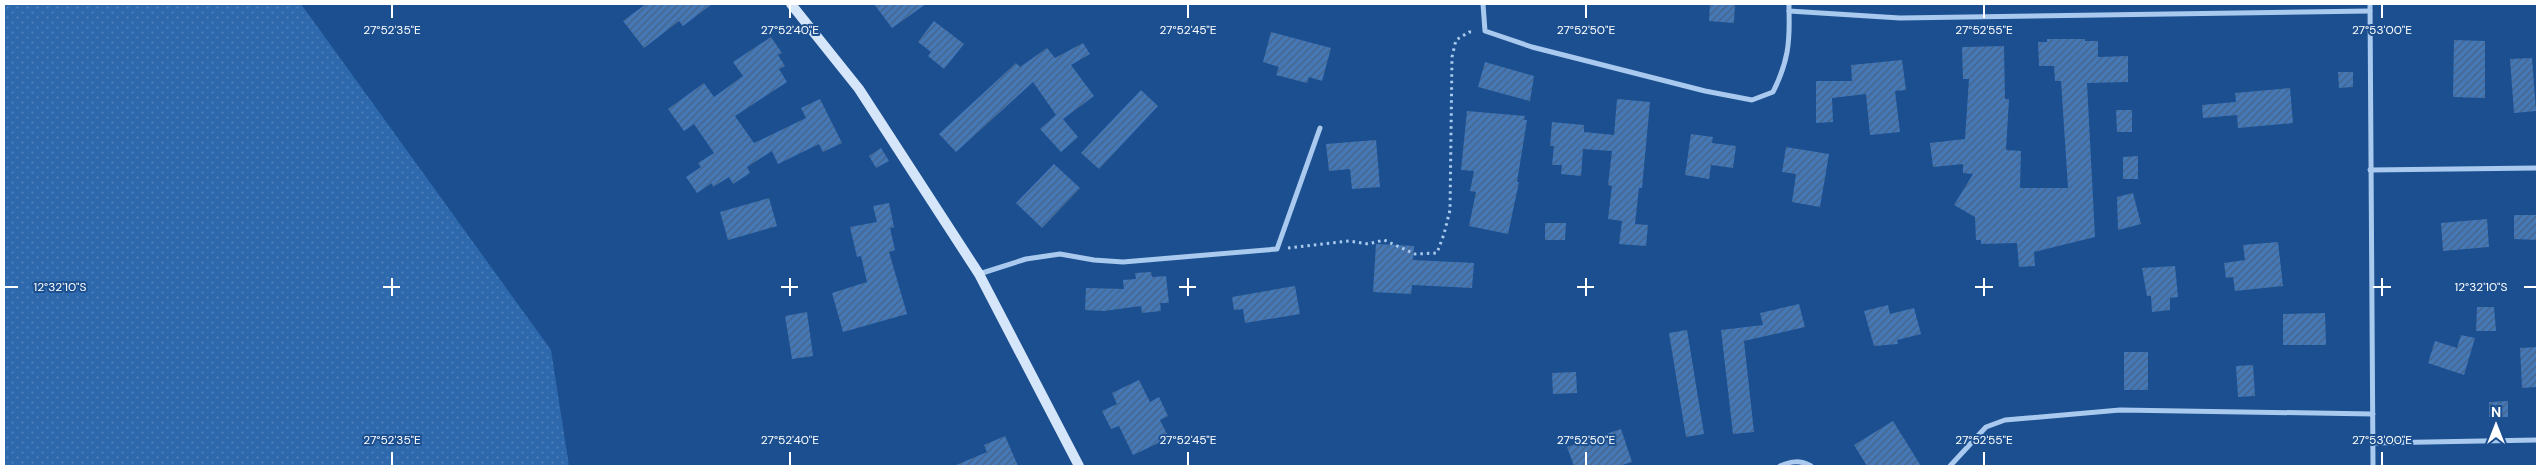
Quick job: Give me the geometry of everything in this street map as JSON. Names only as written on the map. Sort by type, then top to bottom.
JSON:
[{"type":"street","points":[[791,4],[858,89],[979,274],[1079,466]]},
{"type":"street","points":[[1483,4],[1485,31],[1532,47],[1704,91],[1752,100],[1773,92],[1784,70],[1790,45],[1789,4]]},
{"type":"street","points":[[2370,4],[2373,466]]},
{"type":"street","points":[[1789,10],[1900,18],[2370,11]]},
{"type":"street","points":[[979,274],[1026,259],[1060,254],[1094,260],[1123,262],[1277,249],[1320,128]]},
{"type":"street","points":[[2370,170],[2537,168]]},
{"type":"street","points":[[1950,466],[1986,427],[2005,420],[2120,410],[2372,414]]},
{"type":"street","points":[[2372,443],[2537,440]]},
{"type":"street","points":[[1780,466],[1789,462],[1803,462],[1811,466]]},
{"type":"path","points":[[1277,249],[1323,242],[1349,241],[1368,244],[1384,240],[1415,254],[1436,253],[1444,234],[1450,210],[1452,57],[1456,40],[1469,32],[1485,31]]},
{"type":"shaded area","points":[[4,4],[301,4],[551,350],[569,466],[4,466]]},
{"type":"building","points":[[646,4],[712,4],[683,26],[679,21],[644,48],[623,21]]},
{"type":"building","points":[[874,4],[926,4],[892,28]]},
{"type":"building","points":[[1710,4],[1735,4],[1734,23],[1709,21]]},
{"type":"building","points":[[934,21],[964,44],[944,69],[928,56],[931,52],[918,42]]},
{"type":"building","points":[[1271,32],[1331,48],[1322,81],[1309,77],[1307,83],[1276,75],[1279,67],[1263,62]]},
{"type":"building","points":[[771,37],[782,53],[778,55],[785,66],[779,69],[787,82],[735,116],[754,143],[806,118],[801,108],[820,99],[842,143],[823,152],[819,144],[778,164],[772,151],[747,167],[750,173],[733,184],[729,177],[713,187],[712,183],[697,193],[686,177],[701,167],[698,163],[714,153],[694,124],[684,131],[668,109],[704,83],[714,97],[743,76],[733,62]]},
{"type":"building","points":[[2047,39],[2098,41],[2098,57],[2128,56],[2128,82],[2087,83],[2095,237],[2034,252],[2035,266],[2019,267],[2017,243],[1981,244],[1981,240],[1976,240],[1975,217],[1954,205],[1973,174],[1963,173],[1963,164],[1933,167],[1930,143],[1965,139],[1969,79],[1963,79],[1962,47],[2004,46],[2005,99],[2009,99],[2006,150],[2021,151],[2020,188],[2068,188],[2061,81],[2055,81],[2054,66],[2039,66],[2038,42],[2047,42]]},
{"type":"building","points":[[2454,40],[2485,41],[2485,98],[2453,97]]},
{"type":"building","points":[[1083,43],[1090,54],[1071,65],[1094,96],[1063,119],[1078,137],[1061,152],[1040,129],[1056,115],[1033,82],[956,152],[939,134],[1016,63],[1020,67],[1047,48],[1055,58]]},
{"type":"building","points":[[2532,58],[2536,111],[2514,113],[2510,59]]},
{"type":"building","points":[[1902,60],[1906,90],[1895,91],[1900,132],[1870,135],[1866,94],[1832,98],[1833,122],[1816,123],[1816,81],[1852,81],[1851,65]]},
{"type":"building","points":[[1485,62],[1534,76],[1530,101],[1478,87]]},
{"type":"building","points":[[2338,72],[2353,72],[2353,87],[2339,88]]},
{"type":"building","points":[[2290,88],[2293,123],[2238,128],[2237,115],[2203,118],[2202,105],[2236,102],[2235,93]]},
{"type":"building","points":[[1141,90],[1158,106],[1099,169],[1081,153]]},
{"type":"building","points":[[1617,99],[1650,102],[1642,188],[1639,188],[1635,224],[1648,225],[1646,246],[1619,244],[1622,221],[1608,219],[1612,186],[1608,185],[1612,151],[1583,149],[1581,176],[1561,174],[1562,165],[1552,165],[1554,146],[1550,146],[1552,122],[1584,125],[1584,132],[1614,135]]},
{"type":"building","points":[[2116,110],[2132,110],[2132,132],[2117,132]]},
{"type":"building","points":[[1467,111],[1525,116],[1524,120],[1527,120],[1517,182],[1519,182],[1508,234],[1469,226],[1476,192],[1470,191],[1474,171],[1461,170]]},
{"type":"building","points":[[1691,134],[1713,137],[1712,143],[1736,146],[1733,168],[1711,165],[1709,179],[1685,175]]},
{"type":"building","points":[[1376,140],[1380,187],[1352,189],[1350,169],[1329,171],[1326,144]]},
{"type":"building","points":[[1786,147],[1829,154],[1820,207],[1792,202],[1796,174],[1782,172]]},
{"type":"building","points":[[881,148],[889,161],[876,168],[869,156]]},
{"type":"building","points":[[2138,156],[2138,179],[2123,179],[2123,157]]},
{"type":"building","points":[[1054,164],[1080,188],[1042,228],[1016,203]]},
{"type":"building","points":[[2133,193],[2141,224],[2118,230],[2117,197]]},
{"type":"building","points":[[769,198],[777,226],[728,240],[720,212]]},
{"type":"building","points":[[889,203],[894,227],[890,228],[895,250],[889,252],[907,314],[843,332],[832,293],[867,282],[861,256],[857,257],[850,227],[877,222],[873,206]]},
{"type":"building","points":[[2514,215],[2537,215],[2537,240],[2514,239]]},
{"type":"building","points":[[2487,219],[2489,247],[2443,251],[2441,223]]},
{"type":"building","points":[[1545,223],[1566,223],[1565,240],[1545,240]]},
{"type":"building","points":[[2278,242],[2283,286],[2235,291],[2233,277],[2226,278],[2224,263],[2245,260],[2243,245]]},
{"type":"building","points":[[1376,244],[1414,246],[1413,260],[1474,263],[1472,288],[1412,285],[1411,294],[1373,292]]},
{"type":"building","points":[[2175,266],[2178,297],[2170,298],[2170,310],[2152,312],[2151,296],[2147,296],[2142,268]]},
{"type":"building","points":[[1151,272],[1152,277],[1166,276],[1169,303],[1160,303],[1161,311],[1142,313],[1141,306],[1104,311],[1085,310],[1086,288],[1124,289],[1123,280],[1136,279],[1135,273]]},
{"type":"building","points":[[1295,286],[1300,314],[1245,323],[1243,309],[1234,310],[1232,297]]},
{"type":"building","points":[[1799,304],[1805,327],[1744,341],[1754,432],[1733,434],[1721,330],[1763,325],[1760,313]]},
{"type":"building","points":[[1888,305],[1890,314],[1914,308],[1921,334],[1897,340],[1898,344],[1874,346],[1864,311]]},
{"type":"building","points":[[2477,307],[2494,307],[2496,331],[2476,331]]},
{"type":"building","points":[[807,312],[813,356],[792,359],[785,316]]},
{"type":"building","points":[[2325,313],[2326,345],[2283,345],[2283,314]]},
{"type":"building","points":[[1687,330],[1704,434],[1686,437],[1669,333]]},
{"type":"building","points":[[2461,335],[2475,338],[2464,375],[2428,363],[2435,341],[2457,348]]},
{"type":"building","points":[[2537,347],[2536,387],[2522,388],[2520,348]]},
{"type":"building","points":[[2124,352],[2148,352],[2148,390],[2124,390]]},
{"type":"building","points":[[2253,365],[2255,396],[2238,397],[2236,366]]},
{"type":"building","points":[[1576,372],[1577,393],[1553,394],[1552,373]]},
{"type":"building","points":[[1139,380],[1150,402],[1159,397],[1168,416],[1160,420],[1169,438],[1133,455],[1119,426],[1111,429],[1102,411],[1117,404],[1112,393]]},
{"type":"building","points":[[2508,401],[2508,417],[2489,417],[2489,402]]},
{"type":"building","points":[[1893,421],[1921,466],[1867,466],[1854,445]]},
{"type":"building","points":[[1621,429],[1632,462],[1619,466],[1574,466],[1567,447]]},
{"type":"building","points":[[1005,436],[1018,466],[954,466],[987,452],[984,445]]}]
